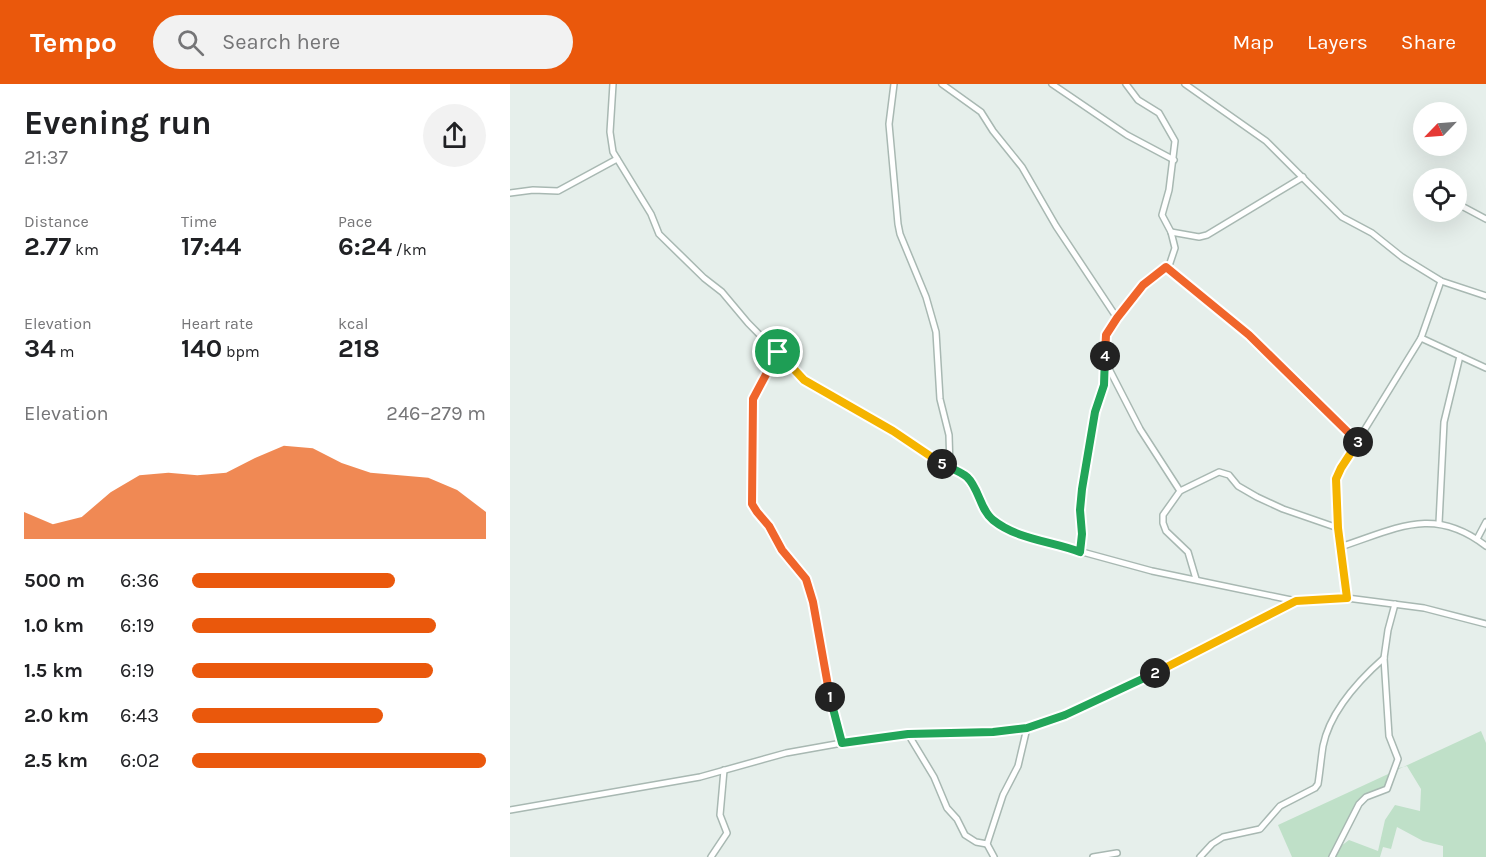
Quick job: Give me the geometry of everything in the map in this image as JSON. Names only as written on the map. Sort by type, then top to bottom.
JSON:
[{"type":"street","points":[[613,84],[611,143],[617,159],[651,214],[659,234],[704,278],[722,292],[748,323],[804,380],[893,431],[919,450],[966,477],[991,519],[1007,529],[1031,538],[1152,571],[1296,601],[1347,598],[1424,608],[1486,624]]},
{"type":"street","points":[[894,84],[889,124],[898,224],[926,297],[936,332],[940,399],[949,435],[950,468]]},
{"type":"street","points":[[942,84],[981,112],[1022,167],[1056,226],[1117,318]]},
{"type":"street","points":[[1052,84],[1127,135],[1174,160]]},
{"type":"street","points":[[1080,552],[1082,489],[1095,412],[1104,385],[1106,335],[1143,285],[1170,263],[1175,249],[1171,232],[1162,212],[1169,190],[1175,141],[1161,116],[1138,100],[1126,84]]},
{"type":"street","points":[[1185,84],[1266,141],[1342,217],[1372,233],[1402,257],[1441,280],[1486,296]]},
{"type":"street","points":[[510,193],[533,190],[558,191],[617,159]]},
{"type":"street","points":[[1171,232],[1199,237],[1207,236],[1303,177]]},
{"type":"street","points":[[1467,209],[1486,219]]},
{"type":"street","points":[[1166,267],[1249,335],[1359,441]]},
{"type":"street","points":[[1347,598],[1338,528],[1336,479],[1421,338],[1441,280]]},
{"type":"street","points":[[1421,338],[1486,368]]},
{"type":"street","points":[[778,352],[753,399],[752,504],[769,526],[782,550],[808,583],[829,695],[842,743]]},
{"type":"street","points":[[1439,523],[1444,422],[1460,356]]},
{"type":"street","points":[[1105,362],[1150,445],[1180,491]]},
{"type":"street","points":[[1196,579],[1188,552],[1166,531],[1163,523],[1166,510],[1180,491],[1220,472],[1225,472],[1238,486],[1257,497],[1283,509],[1338,528]]},
{"type":"street","points":[[1340,547],[1423,522],[1439,523],[1477,539],[1486,546]]},
{"type":"street","points":[[1477,539],[1486,522]]},
{"type":"street","points":[[510,810],[689,779],[786,753],[842,743],[908,734],[993,732],[1027,728],[1065,715],[1122,690],[1296,601]]},
{"type":"street","points":[[1332,857],[1359,804],[1366,797],[1387,789],[1398,759],[1389,736],[1384,658],[1395,604]]},
{"type":"street","points":[[1200,857],[1212,844],[1223,837],[1260,829],[1280,806],[1315,788],[1318,784],[1323,746],[1333,718],[1357,686],[1384,658]]},
{"type":"street","points":[[994,857],[987,843],[1003,795],[1018,766],[1027,728]]},
{"type":"street","points":[[908,734],[934,777],[946,808],[957,819],[965,835],[976,842],[987,843]]},
{"type":"street","points":[[711,857],[727,832],[720,815],[724,770]]},
{"type":"street","points":[[1093,857],[1117,853]]},
{"type":"green space","points":[[1481,731],[1486,743],[1486,857],[1443,857],[1443,846],[1423,841],[1397,827],[1391,849],[1383,847],[1380,857],[1292,857],[1278,825],[1394,771],[1387,789],[1360,805],[1350,820],[1337,849],[1349,840],[1378,851],[1385,820],[1395,805],[1420,811],[1421,789],[1407,766],[1404,767]]},
{"type":"route","points":[[1166,267],[1249,335],[1359,441],[1336,479],[1338,528],[1347,598],[1296,601],[1122,690],[1065,715],[1027,728],[993,732],[908,734],[842,743],[833,711],[808,583],[782,550],[769,526],[752,504],[753,399],[778,352],[804,380],[838,398],[966,477],[991,519],[1007,529],[1031,538],[1080,552],[1082,489],[1095,412],[1104,385],[1106,335],[1143,285],[1166,267]]}]
